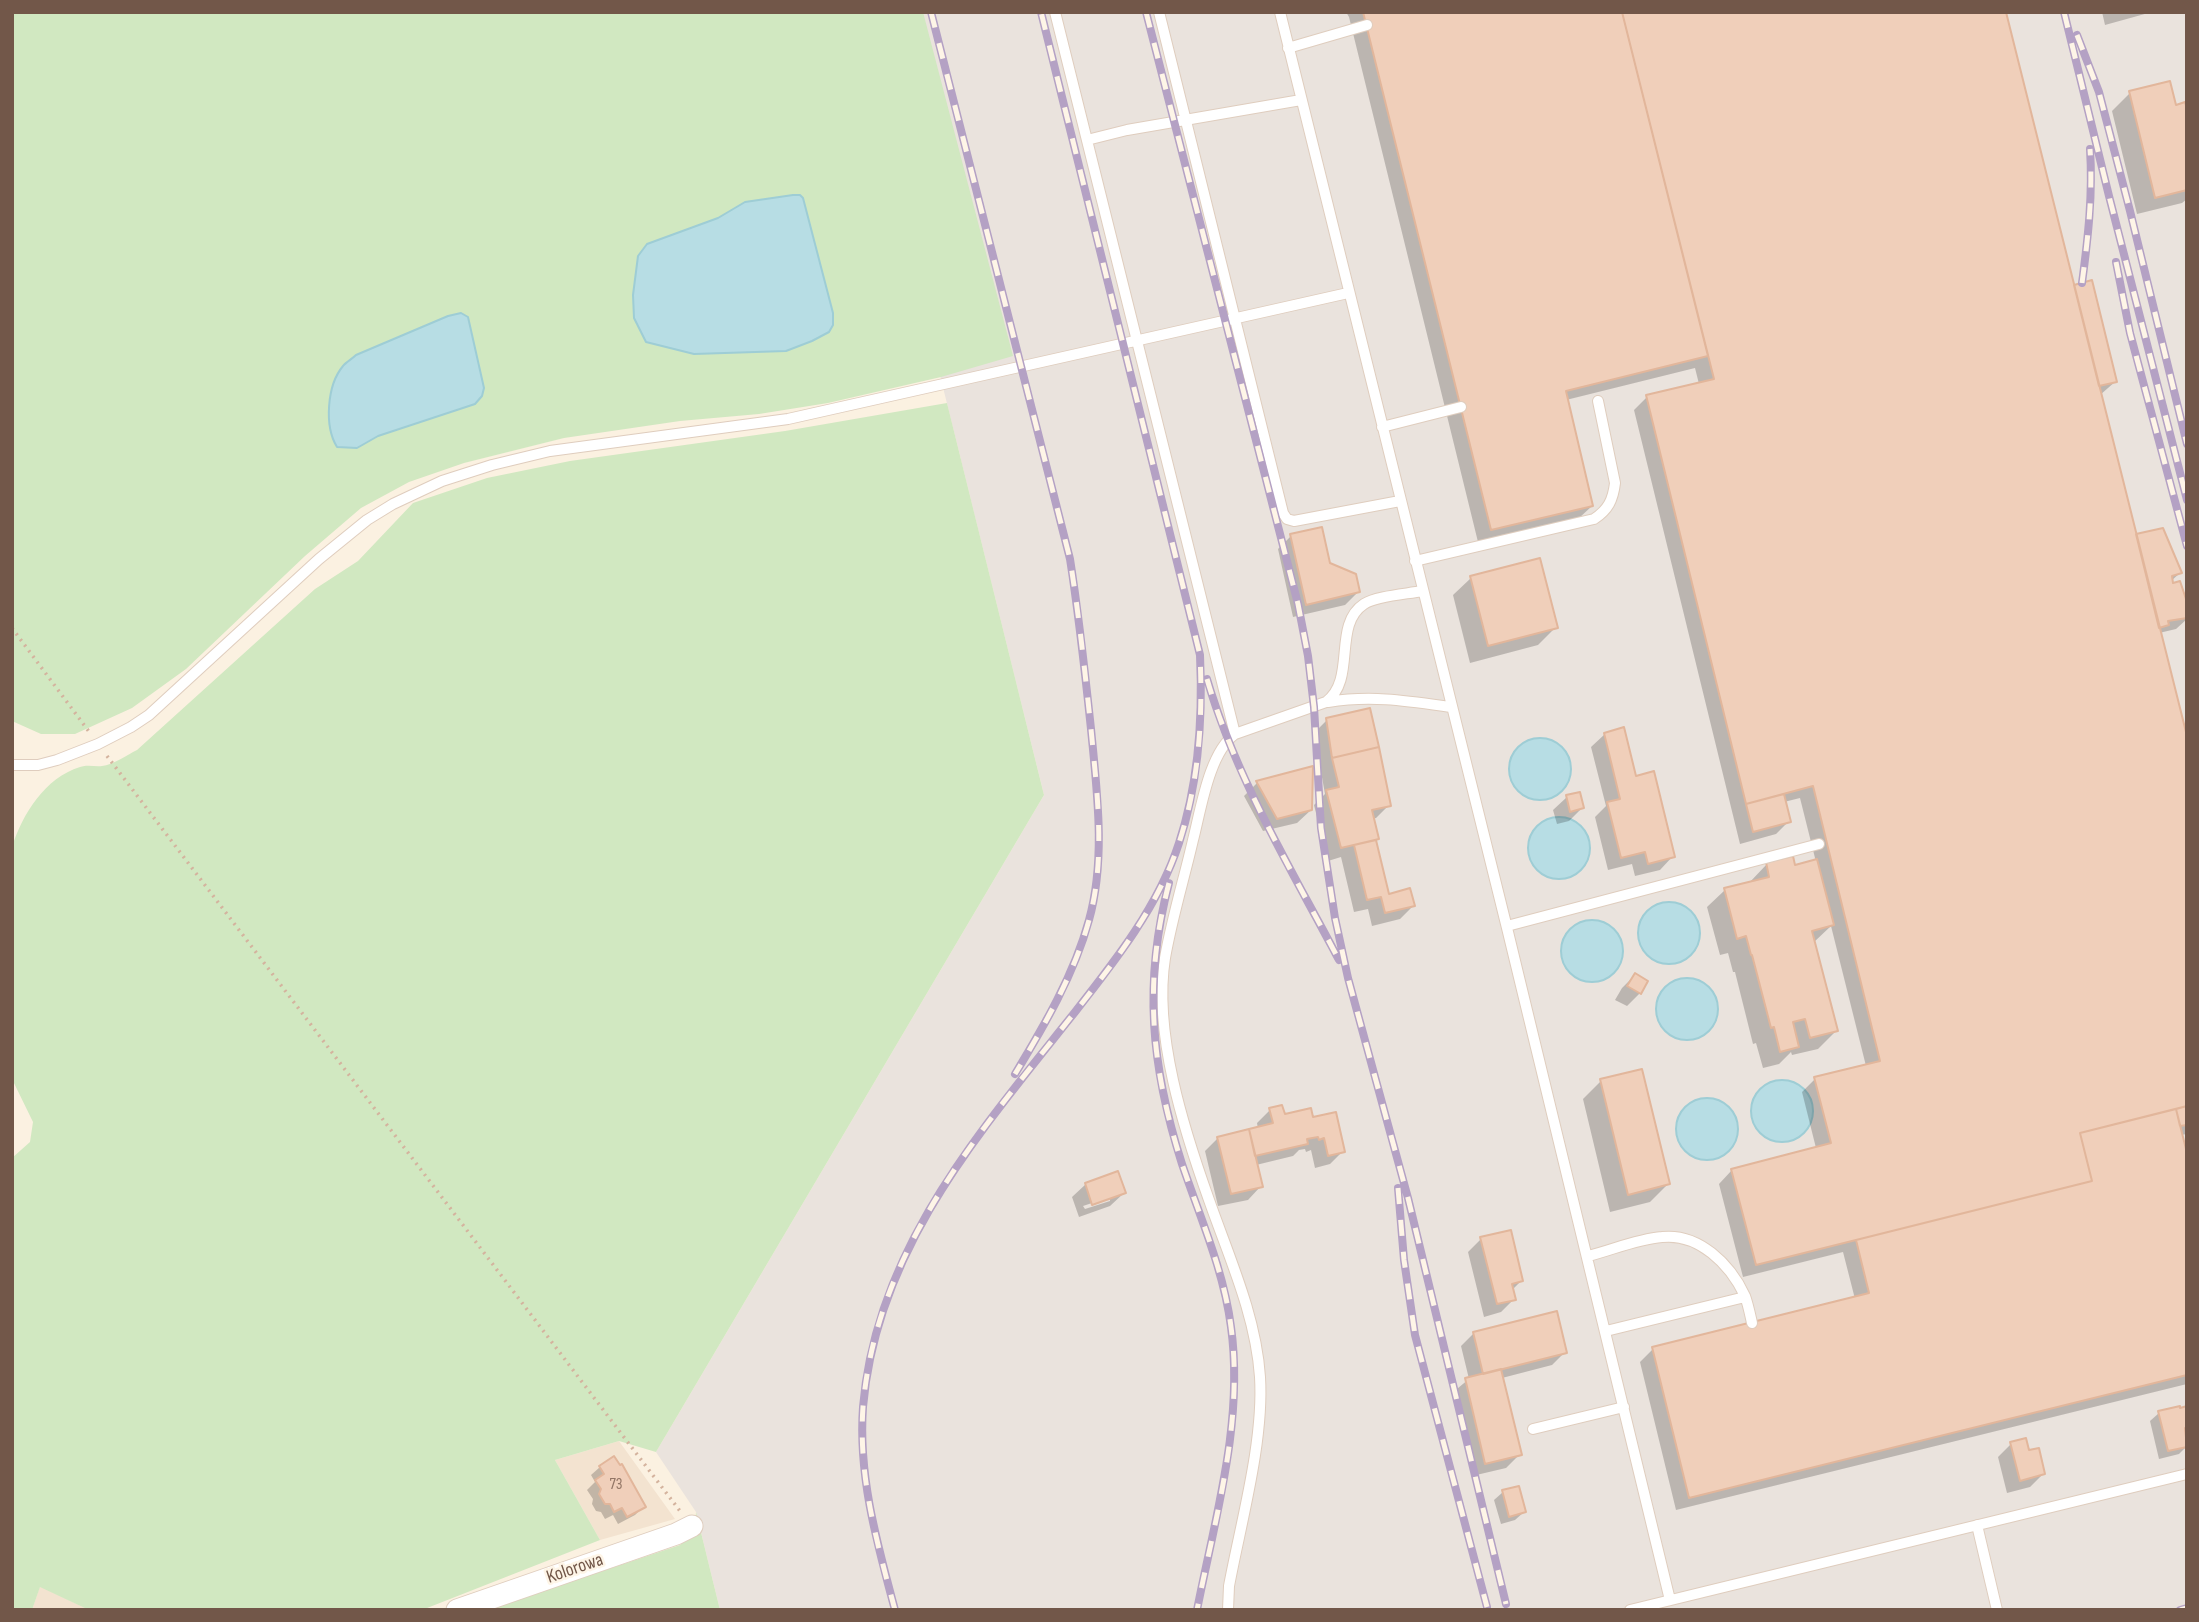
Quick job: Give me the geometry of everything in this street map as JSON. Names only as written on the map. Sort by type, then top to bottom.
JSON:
[{"type":"street","name":"Kolorowa","points":[[457,1610],[676,1534],[692,1526]]},
{"type":"lane","points":[[1055,12],[1235,734]]},
{"type":"lane","points":[[1159,12],[1283,513],[1287,519],[1294,521],[1400,501]]},
{"type":"lane","points":[[1280,12],[1507,926],[1670,1600]]},
{"type":"lane","points":[[1288,48],[1367,25]]},
{"type":"lane","points":[[1087,140],[1127,130],[1186,122],[1301,100]]},
{"type":"lane","points":[[12,765],[38,765],[98,744],[131,727],[149,715],[319,559],[367,520],[416,491],[442,481],[550,451],[788,419],[1348,293]]},
{"type":"lane","points":[[1415,561],[1594,519],[1602,514],[1613,496],[1615,483],[1598,401]]},
{"type":"lane","points":[[1382,427],[1461,407]]},
{"type":"lane","points":[[1326,702],[1335,695],[1341,679],[1349,625],[1354,613],[1371,601],[1422,591]]},
{"type":"lane","points":[[1228,1610],[1229,1586],[1259,1422],[1260,1378],[1256,1348],[1244,1301],[1198,1170],[1176,1092],[1166,1044],[1163,978],[1165,958],[1203,798],[1223,748],[1227,740],[1235,734],[1326,702],[1356,697],[1451,707]]},
{"type":"lane","points":[[1507,926],[1819,844]]},
{"type":"lane","points":[[1588,1256],[1660,1237],[1677,1236],[1690,1239],[1712,1252],[1729,1272],[1745,1297],[1752,1322]]},
{"type":"lane","points":[[1606,1331],[1745,1297]]},
{"type":"lane","points":[[1533,1429],[1624,1407]]},
{"type":"lane","points":[[1630,1610],[2187,1474]]},
{"type":"lane","points":[[1977,1525],[1997,1610]]},
{"type":"path","points":[[12,628],[692,1526]]},
{"type":"shaded area","points":[[850,12],[2187,12],[2187,1610],[720,1610],[696,1512],[656,1452],[1044,795]]},
{"type":"shaded area","points":[[619,1441],[675,1519],[600,1540],[555,1460]]},
{"type":"shaded area","points":[[40,1586],[89,1610],[32,1610]]},
{"type":"green space","points":[[12,12],[923,12],[1013,356],[941,377],[828,403],[564,438],[464,463],[409,482],[361,508],[305,556],[186,669],[132,708],[75,734],[41,734],[12,721]],"holes":[[[800,195],[833,313],[646,341],[634,318],[635,276],[668,236],[718,218],[745,202]],[[468,317],[478,361],[475,404],[378,436],[357,448]]]},
{"type":"green space","points":[[947,403],[1044,795],[656,1452],[619,1441],[555,1460],[600,1540],[422,1610],[89,1610],[40,1587],[32,1610],[12,1610],[12,1158],[30,1142],[33,1122],[12,1079],[12,847],[22,822],[37,798],[67,772],[83,766],[106,765],[137,750],[315,589],[358,561],[413,503],[487,478],[570,461],[785,431]]},
{"type":"green space","points":[[696,1512],[720,1610],[486,1610],[680,1545],[695,1528]]},
{"type":"water","points":[[793,195],[803,198],[833,313],[833,325],[829,332],[786,351],[694,354],[646,342],[634,318],[633,295],[638,256],[647,244],[718,218],[745,202]]},
{"type":"water","points":[[461,313],[468,317],[484,388],[482,396],[475,404],[378,436],[357,448],[337,447],[330,428],[329,406],[333,384],[344,365],[356,355]]},
{"type":"water","points":[[1534,738],[1546,738],[1562,747],[1569,757],[1569,781],[1562,791],[1546,800],[1534,800],[1523,795],[1514,786],[1509,775],[1509,763],[1514,752],[1523,743]]},
{"type":"water","points":[[1553,817],[1565,817],[1581,826],[1588,836],[1588,860],[1581,870],[1565,879],[1553,879],[1542,874],[1533,865],[1528,854],[1528,842],[1533,831],[1542,822]]},
{"type":"water","points":[[1663,902],[1675,902],[1691,911],[1698,921],[1698,945],[1691,955],[1675,964],[1663,964],[1652,959],[1643,950],[1638,939],[1638,927],[1643,916],[1652,907]]},
{"type":"water","points":[[1586,920],[1598,920],[1614,929],[1621,939],[1621,963],[1614,973],[1598,982],[1586,982],[1575,977],[1566,968],[1561,957],[1561,945],[1566,934],[1575,925]]},
{"type":"water","points":[[1681,978],[1693,978],[1709,987],[1716,997],[1716,1021],[1709,1031],[1693,1040],[1681,1040],[1670,1035],[1661,1026],[1656,1015],[1656,1003],[1661,992],[1670,983]]},
{"type":"water","points":[[1776,1080],[1788,1080],[1804,1089],[1811,1099],[1811,1123],[1804,1133],[1788,1142],[1776,1142],[1765,1137],[1756,1128],[1751,1117],[1751,1105],[1756,1094],[1765,1085]]},
{"type":"water","points":[[1701,1098],[1713,1098],[1729,1107],[1736,1117],[1736,1141],[1729,1151],[1713,1160],[1701,1160],[1690,1155],[1681,1146],[1676,1135],[1676,1123],[1681,1112],[1690,1103]]},
{"type":"building","points":[[1363,12],[1622,12],[1708,356],[1566,391],[1593,506],[1491,530]]},
{"type":"building","points":[[1622,12],[2006,12],[2187,736],[2187,1106],[2080,1133],[2092,1181],[1756,1265],[1731,1169],[1831,1143],[1814,1077],[1880,1061],[1813,786],[1746,804],[1646,395],[1714,379]]},
{"type":"building","points":[[2170,81],[2176,105],[2185,102],[2187,109],[2187,190],[2155,198],[2129,91]]},
{"type":"building","points":[[2092,280],[2117,382],[2099,386],[2074,285]]},
{"type":"building","points":[[1322,527],[1330,563],[1356,574],[1360,592],[1306,605],[1290,534]]},
{"type":"building","points":[[2163,528],[2182,573],[2172,576],[2173,583],[2180,581],[2187,602],[2187,618],[2168,621],[2169,625],[2159,628],[2136,534]]},
{"type":"building","points":[[1540,558],[1558,628],[1488,646],[1470,576]]},
{"type":"building","points":[[1370,708],[1379,747],[1332,758],[1326,718]]},
{"type":"building","points":[[1624,727],[1636,776],[1654,771],[1675,857],[1648,864],[1645,852],[1621,858],[1607,802],[1620,799],[1604,733]]},
{"type":"building","points":[[1379,747],[1391,806],[1372,810],[1379,839],[1341,848],[1326,790],[1339,787],[1332,758]]},
{"type":"building","points":[[1313,766],[1312,810],[1277,819],[1256,781]]},
{"type":"building","points":[[1580,792],[1584,808],[1570,812],[1566,795]]},
{"type":"building","points":[[1784,794],[1791,822],[1753,832],[1746,804]]},
{"type":"building","points":[[1376,840],[1389,894],[1410,888],[1415,906],[1385,913],[1381,897],[1367,900],[1354,845]]},
{"type":"building","points":[[1793,856],[1795,865],[1817,859],[1834,925],[1812,931],[1838,1031],[1810,1038],[1805,1019],[1793,1022],[1799,1047],[1780,1052],[1746,936],[1737,939],[1724,888],[1769,877],[1766,862]]},
{"type":"building","points":[[1635,973],[1648,981],[1641,994],[1627,986]]},
{"type":"building","points":[[1642,1069],[1670,1184],[1628,1195],[1600,1079]]},
{"type":"building","points":[[1282,1105],[1285,1114],[1311,1108],[1313,1117],[1336,1112],[1345,1152],[1328,1156],[1324,1138],[1319,1140],[1318,1137],[1307,1139],[1308,1144],[1255,1156],[1249,1129],[1273,1123],[1269,1108]]},
{"type":"building","points":[[2187,1106],[2187,1125],[2180,1126],[2176,1109]]},
{"type":"building","points":[[2176,1109],[2187,1153],[2187,1375],[1689,1498],[1652,1347],[1869,1293],[1856,1240],[2092,1181],[2080,1133]]},
{"type":"building","points":[[1249,1129],[1263,1187],[1231,1194],[1217,1137]]},
{"type":"building","points":[[1118,1171],[1126,1193],[1092,1205],[1085,1183]]},
{"type":"building","points":[[1511,1230],[1523,1281],[1512,1284],[1516,1300],[1497,1304],[1480,1237]]},
{"type":"building","points":[[1557,1311],[1567,1353],[1483,1374],[1473,1332]]},
{"type":"building","points":[[1501,1369],[1522,1455],[1485,1464],[1465,1378]]},
{"type":"building","points":[[2187,1406],[2187,1447],[2168,1451],[2158,1411]]},
{"type":"building","points":[[2026,1438],[2029,1450],[2039,1448],[2045,1474],[2020,1481],[2010,1442]]},
{"type":"building","points":[[614,1456],[620,1465],[622,1464],[646,1507],[627,1517],[622,1508],[614,1512],[610,1504],[605,1504],[595,1480],[604,1474],[599,1466]]},
{"type":"building","points":[[1519,1486],[1526,1512],[1509,1517],[1502,1490]]},
{"type":"railway","points":[[931,12],[1070,559],[1096,777],[1099,849],[1089,920],[1067,980],[1015,1074]]},
{"type":"railway","points":[[895,1610],[870,1509],[862,1433],[863,1407],[872,1350],[888,1297],[910,1246],[967,1151],[1102,977],[1146,913],[1179,843],[1191,797],[1198,750],[1200,655],[1041,12]]},
{"type":"railway","points":[[1146,12],[1298,604],[1308,656],[1314,707],[1321,828],[1335,918],[1348,978],[1408,1198],[1506,1604]]},
{"type":"railway","points":[[2064,12],[2187,500]]},
{"type":"railway","points":[[2077,35],[2099,92],[2187,444]]},
{"type":"railway","points":[[2082,283],[2091,183],[2090,149]]},
{"type":"railway","points":[[2116,262],[2130,333],[2187,546]]},
{"type":"railway","points":[[1207,679],[1219,716],[1249,787],[1339,960]]},
{"type":"railway","points":[[1169,883],[1156,955],[1154,1024],[1157,1059],[1171,1128],[1223,1285],[1234,1362],[1234,1398],[1226,1469],[1197,1610]]},
{"type":"railway","points":[[1398,1188],[1404,1260],[1415,1335],[1487,1607]]},
{"type":"railway","points":[[2180,1610],[2187,1608]]}]
